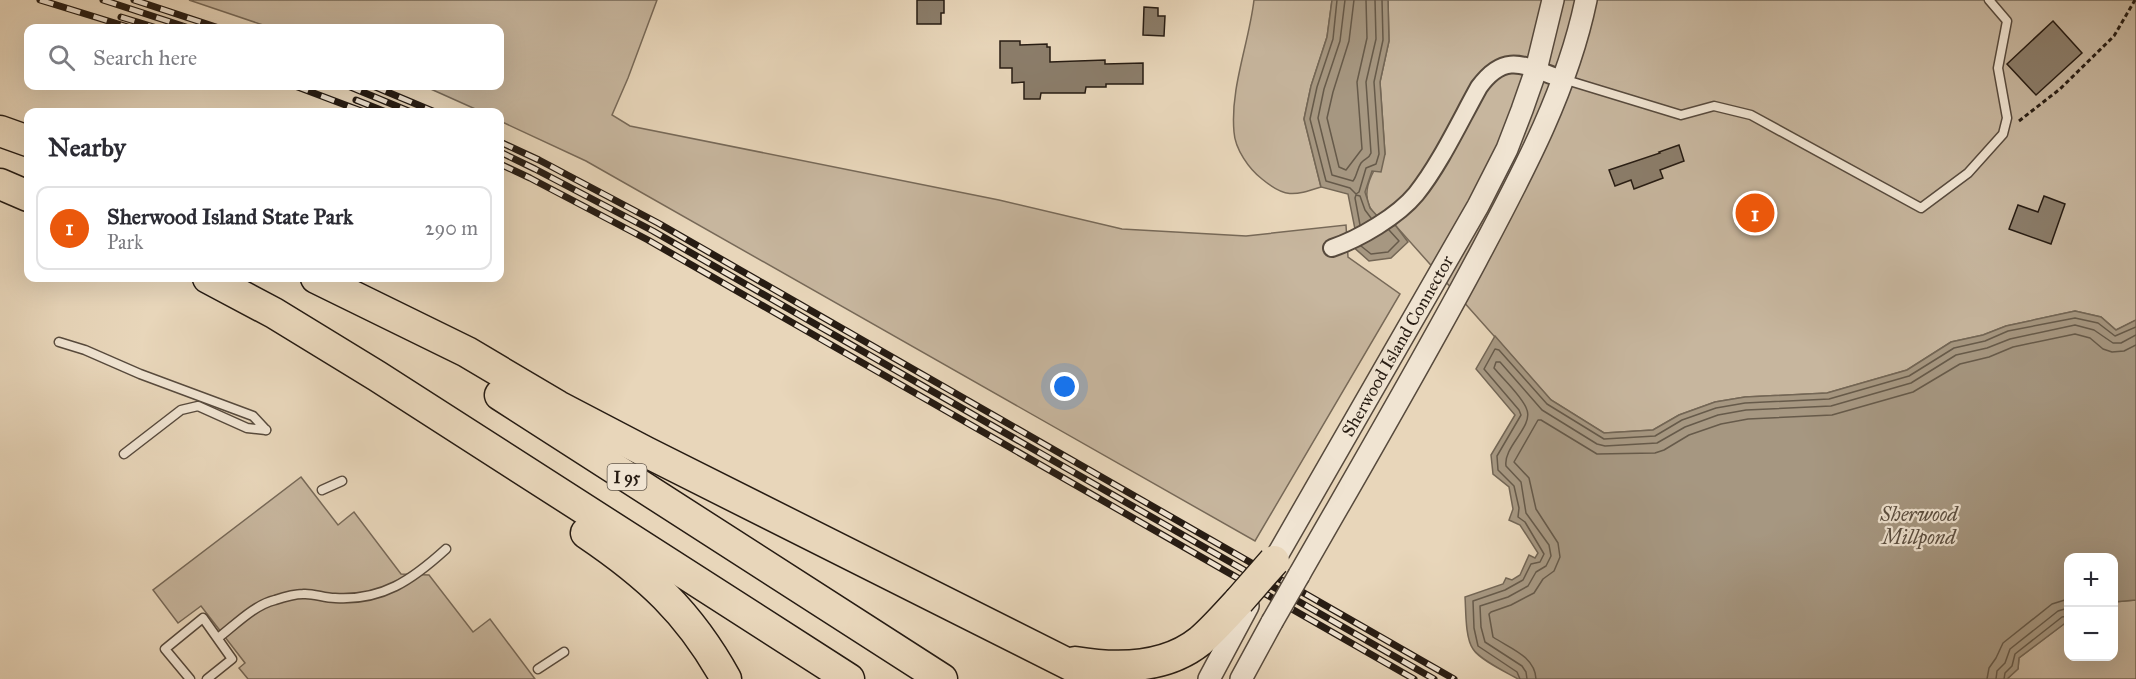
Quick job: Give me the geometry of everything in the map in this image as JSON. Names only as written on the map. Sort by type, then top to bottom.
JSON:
[{"type":"highway","points":[[0,130],[24,139]]},
{"type":"highway","points":[[0,184],[24,194]]},
{"type":"highway","points":[[216,282],[274,313],[428,409],[849,679]]},
{"type":"highway","name":"I 95","points":[[319,282],[438,355],[942,679]]},
{"type":"highway","points":[[324,282],[467,352],[558,406],[646,452],[1098,679]]},
{"type":"highway","points":[[274,313],[639,572],[664,594],[694,628],[726,679]]},
{"type":"highway","points":[[1064,660],[1120,667],[1162,660],[1198,642],[1286,568]]},
{"type":"street","name":"Sherwood Island Connector","points":[[1241,679],[1272,622],[1286,568],[1507,149],[1536,70],[1553,0]]},
{"type":"street","name":"Sherwood Island Connector","points":[[1286,568],[1428,352],[1493,230],[1535,146],[1562,79],[1586,0]]},
{"type":"street","points":[[1332,248],[1347,243],[1387,219],[1416,194],[1479,87],[1492,71],[1501,65],[1519,64],[1562,79]]},
{"type":"street","points":[[1209,679],[1244,604]]},
{"type":"lane","points":[[1562,79],[1681,115],[1714,106],[1751,115],[1921,208],[1968,173],[2003,134],[2007,118],[1998,68],[2007,21],[1989,0]]},
{"type":"lane","points":[[59,342],[86,350],[140,374],[254,416],[266,430],[247,428],[198,406],[181,410],[124,454]]},
{"type":"lane","points":[[322,490],[342,481]]},
{"type":"lane","points":[[218,638],[272,600],[303,594],[333,598],[361,598],[388,591],[424,569],[446,549]]},
{"type":"lane","points":[[190,679],[165,649],[203,618],[232,659],[207,679]]},
{"type":"lane","points":[[538,669],[564,652]]},
{"type":"path","points":[[2003,134],[2060,89],[2114,36],[2135,0]]},
{"type":"shaded area","points":[[189,0],[657,0],[612,115],[630,126],[999,200],[1122,229],[1246,236],[1346,225],[1348,257],[1400,294],[1255,541],[586,161],[504,123],[504,108],[473,108],[433,90],[504,90],[504,24],[260,24]]},
{"type":"shaded area","points":[[1254,0],[1332,0],[1327,37],[1311,86],[1304,119],[1321,187],[1290,194],[1277,190],[1252,170],[1237,145],[1234,132],[1235,99]]},
{"type":"shaded area","points":[[1388,0],[2136,0],[2136,320],[2116,330],[2101,317],[2075,311],[2006,326],[1983,335],[1951,342],[1907,370],[1827,393],[1745,397],[1715,402],[1679,415],[1653,430],[1604,433],[1551,400],[1396,226],[1381,219],[1372,211],[1368,203],[1367,194],[1371,177],[1385,154],[1380,82],[1389,41]]},
{"type":"shaded area","points":[[301,477],[338,525],[354,512],[401,574],[429,575],[473,632],[490,619],[535,679],[248,679],[239,668],[245,663],[201,606],[178,623],[153,590]]},
{"type":"shaded area","points":[[2136,600],[2136,679],[2007,679],[2018,669],[2019,658],[2064,624],[2064,661],[2118,661],[2118,602]]},
{"type":"water","points":[[1332,0],[1388,0],[1389,41],[1380,82],[1385,154],[1381,172],[1372,171],[1365,192],[1370,208],[1379,218],[1396,226],[1408,242],[1391,258],[1369,261],[1350,244],[1356,234],[1348,194],[1321,187],[1304,119],[1311,86],[1327,37]]},
{"type":"water","name":"Sherwood Millpond","points":[[2075,311],[2101,317],[2116,330],[2136,320],[2136,600],[2118,602],[2118,553],[2064,553],[2064,624],[2019,658],[2018,669],[2007,679],[1518,679],[1476,653],[1470,644],[1465,597],[1503,584],[1506,578],[1512,580],[1520,575],[1529,555],[1535,558],[1538,553],[1520,525],[1509,520],[1513,509],[1509,487],[1493,474],[1491,455],[1515,415],[1476,369],[1495,336],[1551,400],[1604,433],[1653,430],[1679,415],[1715,402],[1745,397],[1827,393],[1907,370],[1951,342],[1983,335],[2006,326]]},
{"type":"building","points":[[917,0],[944,0],[941,24],[917,24]]},
{"type":"building","points":[[1144,7],[1158,8],[1158,16],[1165,16],[1164,36],[1143,35]]},
{"type":"building","points":[[2053,21],[2082,53],[2036,95],[2007,64]]},
{"type":"building","points":[[1000,41],[1020,41],[1020,45],[1047,44],[1047,47],[1050,47],[1050,62],[1105,60],[1105,64],[1143,63],[1143,84],[1106,84],[1106,87],[1086,87],[1085,93],[1041,93],[1040,99],[1024,99],[1024,82],[1012,83],[1012,68],[1000,68]]},
{"type":"building","points":[[1679,145],[1684,161],[1660,170],[1663,178],[1634,189],[1631,180],[1615,186],[1609,170]]},
{"type":"building","points":[[2044,196],[2065,204],[2051,244],[2009,229],[2018,205],[2038,212]]},
{"type":"railway","points":[[40,0],[118,24]]},
{"type":"railway","points":[[103,0],[177,24]]},
{"type":"railway","points":[[134,0],[207,24]]},
{"type":"railway","points":[[121,17],[144,24]]},
{"type":"railway","points":[[306,90],[353,108]]},
{"type":"railway","points":[[358,90],[401,108]]},
{"type":"railway","points":[[383,90],[425,108]]},
{"type":"railway","points":[[356,100],[376,108]]},
{"type":"railway","points":[[504,144],[658,223],[1454,679]]},
{"type":"railway","points":[[504,154],[653,231],[1434,679]]},
{"type":"railway","points":[[504,166],[648,240],[1414,679]]},
{"type":"place","name":"Sherwood Island State Park","points":[[1755,213]]}]
